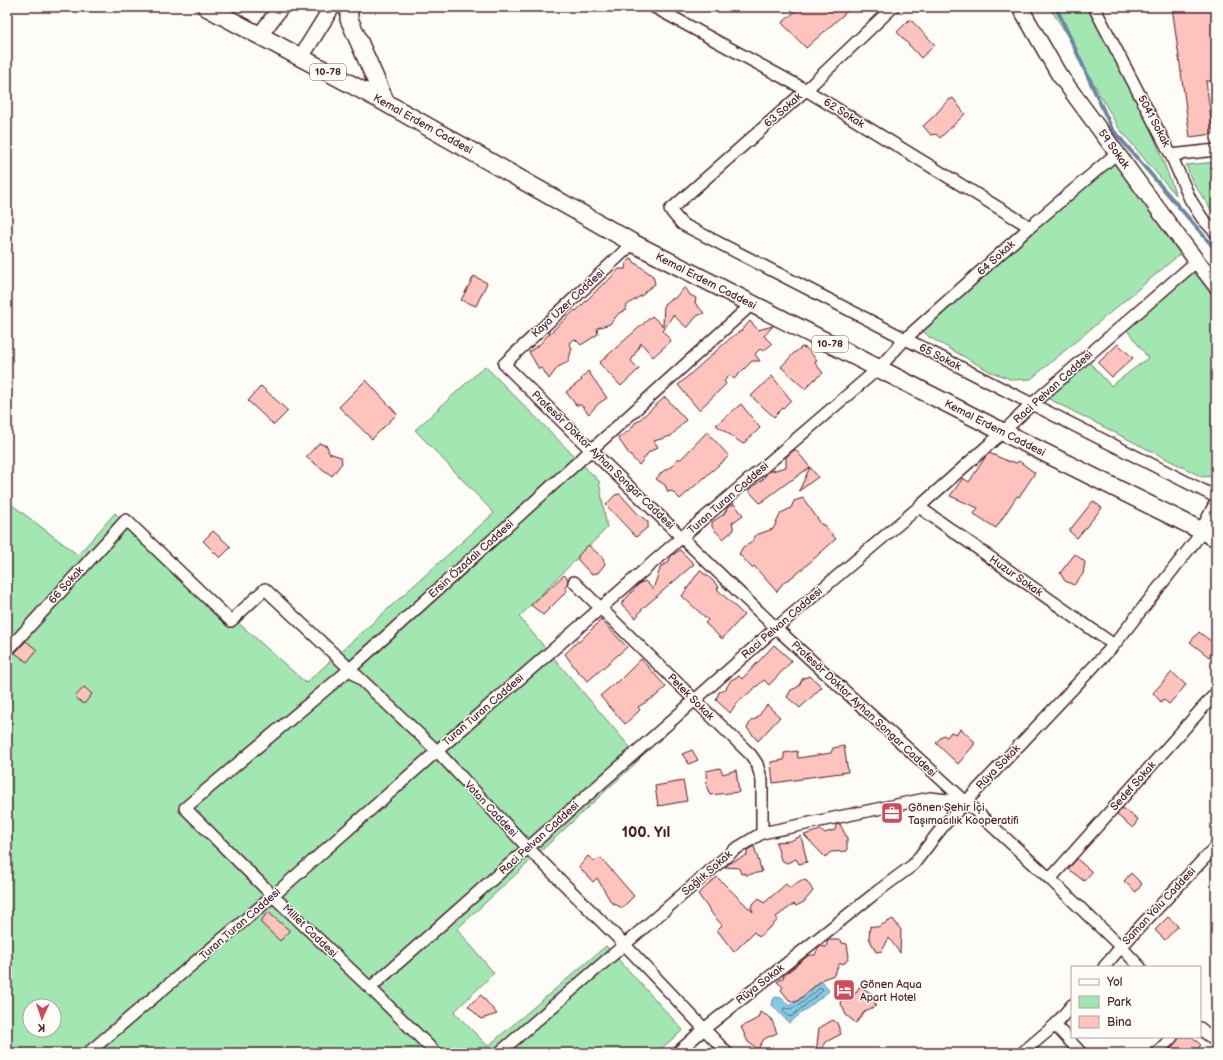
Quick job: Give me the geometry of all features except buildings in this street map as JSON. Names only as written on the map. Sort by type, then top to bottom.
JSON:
[{"type":"main road","name":"Kemal Erdem Caddesi","points":[[206,7],[386,103],[632,243],[1209,535]]},
{"type":"main road","points":[[349,7],[349,19],[386,103]]},
{"type":"street","points":[[260,35],[282,7]]},
{"type":"street","points":[[301,58],[332,7]]},
{"type":"street","name":"62 Sokak","points":[[654,7],[806,90],[1030,227]]},
{"type":"street","name":"63 Sokak","points":[[670,210],[806,90],[893,7]]},
{"type":"street","name":"59 Sokak","points":[[1020,7],[1058,73],[1216,286]]},
{"type":"street","name":"5041 Sokak","points":[[1094,7],[1171,155],[1190,199],[1202,218],[1216,233]]},
{"type":"street","points":[[1171,155],[1216,150]]},
{"type":"street","name":"64 Sokak","points":[[879,368],[905,340],[1030,227],[1117,153]]},
{"type":"street","name":"65 Sokak","points":[[670,210],[682,224],[905,340],[1216,497]]},
{"type":"street","name":"Kaya Uzer Caddesi","points":[[504,364],[632,243]]},
{"type":"street","name":"Raci Pelvan Caddesi","points":[[370,988],[694,700],[776,628],[919,507],[1032,404],[1197,261]]},
{"type":"street","name":"Ersin Özadalı Caddesi","points":[[185,808],[350,669],[752,304]]},
{"type":"street","name":"Profesör Doktor Ayhan Songar Caddesi","points":[[504,364],[776,628],[1050,879],[1139,966]]},
{"type":"street","name":"Turan Turan Caddesi","points":[[88,1053],[273,896],[682,537],[879,368]]},
{"type":"street","points":[[1209,535],[1216,506]]},
{"type":"street","name":"Huzur Sokak","points":[[919,507],[1114,645]]},
{"type":"street","name":"66 Sokak","points":[[7,651],[126,520],[231,621],[265,589]]},
{"type":"street","name":"Rüya Sokak","points":[[677,1053],[704,1028],[913,865],[944,825],[1114,645],[1209,535]]},
{"type":"street","name":"Petek Sokak","points":[[574,582],[751,755],[757,764],[762,781],[762,833]]},
{"type":"street","name":"Vatan Caddesi","points":[[265,589],[437,751],[528,848],[625,945],[727,1053]]},
{"type":"street","name":"Sedef Sokak","points":[[1050,879],[1216,693]]},
{"type":"street","name":"Sağlık Sokak","points":[[499,1053],[734,850],[762,833],[930,798],[965,802]]},
{"type":"street","name":"Millet Caddesi","points":[[185,808],[273,896],[436,1053]]},
{"type":"street","name":"Saman Yolu Caddesi","points":[[1105,966],[1216,846]]},
{"type":"street","points":[[1022,1053],[1055,1025],[1071,1006]]},
{"type":"street","points":[[1055,1025],[1081,1053]]},
{"type":"street","points":[[1201,1029],[1216,1042]]},
{"type":"street","points":[[1157,1053],[1171,1038]]},
{"type":"green space","points":[[1049,7],[1087,7],[1151,129],[1176,195],[1118,127],[1061,25]]},
{"type":"green space","points":[[1113,161],[1180,254],[1031,379],[1013,380],[991,372],[929,337],[923,331]]},
{"type":"green space","points":[[1216,162],[1216,217],[1192,181],[1186,165]]},
{"type":"green space","points":[[1194,270],[1216,295],[1216,471],[1213,476],[1202,477],[1047,398],[1089,362],[1111,386],[1148,358],[1127,330]]},
{"type":"green space","points":[[485,366],[599,481],[607,528],[519,617],[640,759],[457,929],[494,973],[454,1012],[488,1046],[606,946],[683,1030],[656,1053],[7,1053],[7,501],[78,555],[115,513],[306,683],[494,513],[415,430]]},
{"type":"water","points":[[822,981],[829,991],[789,1023],[772,1005],[773,1000],[777,997],[785,1001],[789,1006],[794,1002],[795,1003]]},
{"type":"waterway","points":[[1056,7],[1112,129],[1216,250]]},
{"type":"place","name":"Gönen Şehir İçi Taşımacılık Kooperatifi","points":[[892,813]]},
{"type":"place","name":"Gönen Aqua Apart Hotel","points":[[844,990]]},
{"type":"district","name":"100. Yıl","points":[[646,832]]}]
